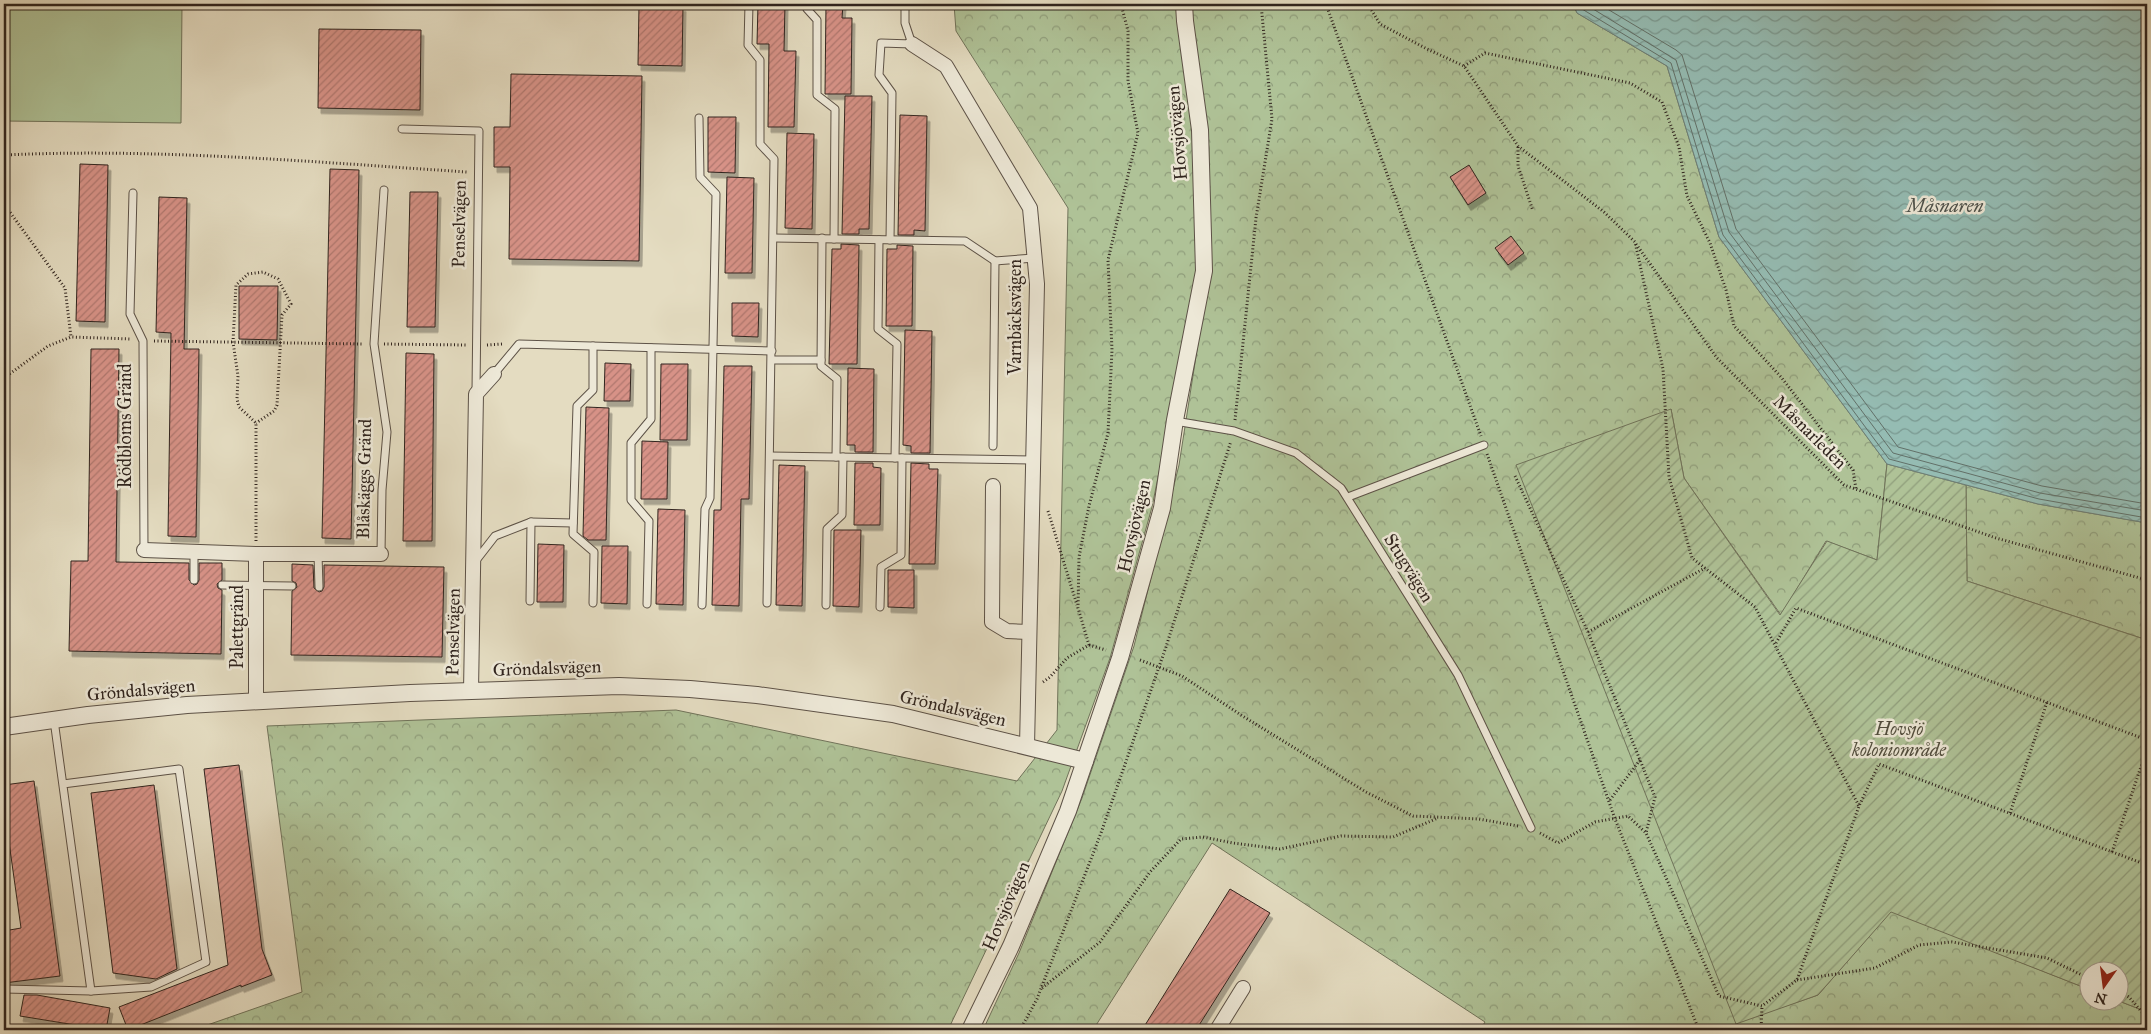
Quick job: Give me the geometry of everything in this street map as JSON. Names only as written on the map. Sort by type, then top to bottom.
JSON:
[{"type":"street","name":"Hovsjövägen","points":[[970,1030],[1011,946],[1068,811],[1120,658],[1162,508],[1175,420],[1204,271],[1200,130],[1184,4]]},
{"type":"street","name":"Varnbäcksvägen","points":[[912,44],[946,66],[1030,208],[1036,284],[1027,746]]},
{"type":"street","points":[[476,394],[494,374]]},
{"type":"street","name":"Penselvägen","points":[[471,691],[476,394]]},
{"type":"street","points":[[993,486],[992,622],[1006,631],[1029,632]]},
{"type":"street","name":"Rödbloms Gränd","points":[[144,550],[256,554]]},
{"type":"street","name":"Blåskäggs Gränd","points":[[256,554],[381,554]]},
{"type":"street","name":"Palettgränd","points":[[256,554],[256,701]]},
{"type":"street","name":"Gröndalsvägen","points":[[4,727],[187,705],[471,691],[619,686],[747,694],[893,714],[1085,761]]},
{"type":"street","points":[[1217,1030],[1243,988]]},
{"type":"lane","points":[[749,4],[748,45],[760,60],[760,144],[774,159],[767,603]]},
{"type":"lane","points":[[807,4],[807,9],[817,20],[817,96],[835,109],[834,239]]},
{"type":"lane","points":[[890,240],[892,93],[879,75],[881,43],[912,44],[905,24],[905,4]]},
{"type":"lane","points":[[699,118],[700,177],[716,194],[710,498],[705,509],[702,605]]},
{"type":"lane","name":"Penselvägen","points":[[402,129],[479,131],[476,394]]},
{"type":"lane","name":"Blåskäggs Gränd","points":[[381,554],[382,490],[387,432],[374,344],[384,190]]},
{"type":"lane","name":"Rödbloms Gränd","points":[[133,193],[130,314],[143,341],[144,550]]},
{"type":"lane","points":[[774,238],[964,241],[995,261],[1034,258]]},
{"type":"lane","points":[[822,238],[821,366],[837,379],[842,515],[827,529],[826,605]]},
{"type":"lane","points":[[879,240],[878,329],[897,344],[900,555],[881,567],[880,607]]},
{"type":"lane","points":[[993,446],[995,261]]},
{"type":"lane","points":[[494,374],[519,344],[772,351]]},
{"type":"lane","points":[[593,346],[593,390],[577,406],[573,523],[573,534],[594,552],[593,604]]},
{"type":"lane","points":[[647,604],[649,521],[631,500],[631,442],[651,419],[651,348]]},
{"type":"lane","points":[[772,360],[821,360]]},
{"type":"lane","name":"Stugvägen","points":[[1175,420],[1234,431],[1296,453],[1341,488],[1458,675],[1531,828]]},
{"type":"lane","points":[[1348,497],[1484,445]]},
{"type":"lane","points":[[770,456],[1033,460]]},
{"type":"lane","points":[[473,565],[495,536],[531,522],[573,523]]},
{"type":"lane","points":[[530,601],[531,522]]},
{"type":"lane","points":[[194,552],[194,580]]},
{"type":"lane","points":[[318,554],[319,587]]},
{"type":"lane","points":[[222,585],[292,586]]},
{"type":"lane","points":[[54,720],[91,991]]},
{"type":"lane","points":[[4,989],[91,991],[151,987],[206,962],[179,769],[63,784]]},
{"type":"path","points":[[1078,608],[1079,557],[1089,506],[1108,433],[1112,350],[1108,260],[1138,133],[1128,81],[1128,31],[1122,4]]},
{"type":"path","points":[[1020,1030],[1041,990],[1102,833],[1234,431],[1256,218],[1272,119],[1261,4]]},
{"type":"path","points":[[1326,4],[1615,818],[1699,1030]]},
{"type":"path","points":[[1368,4],[1380,24],[1464,66],[1518,146],[1518,166],[1533,211]]},
{"type":"path","points":[[1464,66],[1485,53],[1630,83],[1662,102],[1679,147],[1687,196],[1710,243],[1726,290],[1734,326],[1781,378],[1853,470],[1856,490]]},
{"type":"path","name":"Måsnarleden","points":[[1518,146],[1604,212],[1634,242],[1717,358],[1844,485],[1996,538],[2147,580]]},
{"type":"path","points":[[4,155],[58,153],[196,155],[478,172]]},
{"type":"path","points":[[4,204],[65,288],[71,337]]},
{"type":"path","points":[[1634,242],[1663,369],[1669,476],[1692,558],[1755,607],[1776,643],[1858,806]]},
{"type":"path","points":[[256,423],[274,411],[276,405],[282,315],[291,304],[278,279],[263,272],[248,274],[236,285],[233,342],[238,376],[237,399],[239,407],[256,423],[256,554]]},
{"type":"path","points":[[4,378],[48,346],[71,337],[119,338],[143,341],[519,344]]},
{"type":"path","points":[[1515,476],[1588,632],[1654,797],[1646,833]]},
{"type":"path","points":[[1047,507],[1089,645]]},
{"type":"path","points":[[1588,632],[1705,568]]},
{"type":"path","points":[[1776,643],[1796,608],[2147,740]]},
{"type":"path","points":[[1028,691],[1050,677],[1067,658],[1089,645],[1106,650]]},
{"type":"path","points":[[1140,660],[1182,676],[1241,715],[1366,792],[1413,816],[1479,819],[1531,828],[1558,843],[1595,822],[1628,816],[1646,833],[1719,996],[1762,1006],[1798,980],[1875,968],[1919,945],[1952,942],[2047,958],[2078,973]]},
{"type":"path","points":[[2010,813],[2047,702]]},
{"type":"path","points":[[2112,852],[2147,749]]},
{"type":"path","points":[[1609,801],[1640,760]]},
{"type":"path","points":[[1798,980],[1858,806],[1879,764],[2147,865]]},
{"type":"path","points":[[1041,990],[1100,942],[1150,872],[1181,839],[1203,837],[1280,849],[1341,836],[1393,837],[1439,818]]},
{"type":"path","points":[[2128,997],[2147,1018]]},
{"type":"path","points":[[1761,1030],[1762,1006]]},
{"type":"green space","points":[[4,4],[182,4],[181,123],[4,121]]},
{"type":"green space","points":[[954,4],[1182,4],[1193,130],[1198,280],[1152,507],[1110,658],[1062,791],[948,1030],[193,1030],[302,992],[267,726],[676,710],[1017,781],[1057,730],[1068,208],[956,31]]},
{"type":"green space","points":[[1189,4],[1573,4],[1577,13],[1667,66],[1719,237],[1887,464],[1877,560],[1826,541],[1781,615],[1684,478],[1671,409],[1736,1023],[1818,995],[1891,911],[2078,985],[2078,1012],[2128,1012],[2128,1005],[2147,1012],[2147,1030],[1480,1030],[1485,1022],[1212,843],[1093,1030],[983,1030],[1019,953],[1082,798],[1134,646],[1179,465],[1207,286],[1209,148],[1189,18]]},
{"type":"green space","name":"Hovsjö koloniområde","points":[[1671,409],[1684,478],[1780,615],[1827,541],[1877,560],[1887,464],[1966,485],[1967,581],[2147,640],[2147,1012],[2128,1005],[2128,962],[2078,962],[2078,985],[1891,912],[1818,995],[1736,1024],[1516,465]]},
{"type":"green space","points":[[1966,485],[2038,504],[2147,523],[2147,640],[1967,581]]},
{"type":"water","name":"Måsnaren","points":[[1573,4],[2147,4],[2147,523],[2038,504],[1887,464],[1719,237],[1667,66],[1577,13]]},
{"type":"building","points":[[758,4],[785,4],[784,51],[796,51],[794,127],[768,127],[769,44],[757,44]]},
{"type":"building","points":[[826,4],[843,4],[842,18],[852,18],[851,94],[825,94]]},
{"type":"building","points":[[639,5],[683,6],[682,66],[638,65]]},
{"type":"building","points":[[319,29],[421,30],[420,110],[318,108]]},
{"type":"building","points":[[511,74],[642,76],[639,261],[509,259],[510,167],[494,167],[494,127],[510,127]]},
{"type":"building","points":[[845,96],[872,96],[869,229],[859,229],[859,234],[842,234]]},
{"type":"building","points":[[900,115],[927,116],[925,231],[914,230],[914,235],[898,235]]},
{"type":"building","points":[[708,117],[736,117],[735,173],[708,172]]},
{"type":"building","points":[[787,133],[814,134],[812,229],[785,228]]},
{"type":"building","points":[[80,164],[108,165],[105,322],[76,321]]},
{"type":"building","points":[[1469,165],[1486,193],[1468,205],[1450,177]]},
{"type":"building","points":[[330,169],[359,170],[351,539],[322,538]]},
{"type":"building","points":[[727,177],[754,178],[752,273],[725,273]]},
{"type":"building","points":[[410,192],[438,192],[435,327],[407,327]]},
{"type":"building","points":[[159,197],[187,198],[184,349],[199,349],[196,537],[168,536],[171,333],[156,332]]},
{"type":"building","points":[[1511,236],[1524,253],[1508,265],[1495,248]]},
{"type":"building","points":[[841,244],[859,245],[857,364],[829,364],[832,249],[841,249]]},
{"type":"building","points":[[897,245],[913,246],[912,326],[886,326],[887,249],[897,249]]},
{"type":"building","points":[[239,286],[278,286],[277,340],[239,339]]},
{"type":"building","points":[[732,303],[759,303],[758,337],[732,336]]},
{"type":"building","points":[[905,330],[932,331],[930,453],[911,453],[911,446],[903,445]]},
{"type":"building","points":[[91,349],[119,349],[116,562],[189,563],[189,580],[194,585],[199,580],[199,563],[222,563],[222,580],[217,584],[218,588],[222,590],[221,654],[69,651],[71,561],[88,561]]},
{"type":"building","points":[[406,353],[434,354],[432,541],[403,541]]},
{"type":"building","points":[[605,363],[631,364],[630,401],[604,401]]},
{"type":"building","points":[[661,364],[688,364],[687,440],[660,440]]},
{"type":"building","points":[[724,366],[752,366],[749,499],[741,499],[739,606],[712,605],[714,510],[721,510]]},
{"type":"building","points":[[848,368],[874,369],[873,452],[855,452],[855,445],[847,445]]},
{"type":"building","points":[[586,407],[609,408],[606,540],[588,540],[583,536]]},
{"type":"building","points":[[642,441],[668,442],[667,499],[641,499]]},
{"type":"building","points":[[855,463],[873,463],[873,467],[881,468],[880,525],[854,525]]},
{"type":"building","points":[[911,463],[929,464],[929,469],[938,469],[935,564],[909,564]]},
{"type":"building","points":[[779,465],[805,466],[802,606],[776,605]]},
{"type":"building","points":[[658,509],[685,510],[683,605],[656,604]]},
{"type":"building","points":[[834,530],[861,530],[859,607],[833,606]]},
{"type":"building","points":[[538,544],[564,545],[563,602],[537,602]]},
{"type":"building","points":[[602,546],[628,546],[627,604],[601,603]]},
{"type":"building","points":[[292,564],[313,565],[314,588],[319,592],[324,587],[324,565],[444,567],[442,657],[291,655],[292,591],[297,587],[296,583],[292,581]]},
{"type":"building","points":[[888,570],[914,570],[914,608],[888,607]]},
{"type":"building","points":[[239,765],[262,949],[272,975],[241,987],[241,985],[128,1030],[119,1007],[228,965],[204,769]]},
{"type":"building","points":[[34,781],[60,976],[4,983],[4,931],[21,928],[8,835],[4,835],[4,785]]},
{"type":"building","points":[[154,785],[177,969],[156,979],[113,973],[91,793]]},
{"type":"building","points":[[1230,889],[1270,913],[1196,1030],[1142,1030]]},
{"type":"building","points":[[24,995],[37,995],[110,1008],[106,1030],[20,1016]]}]
